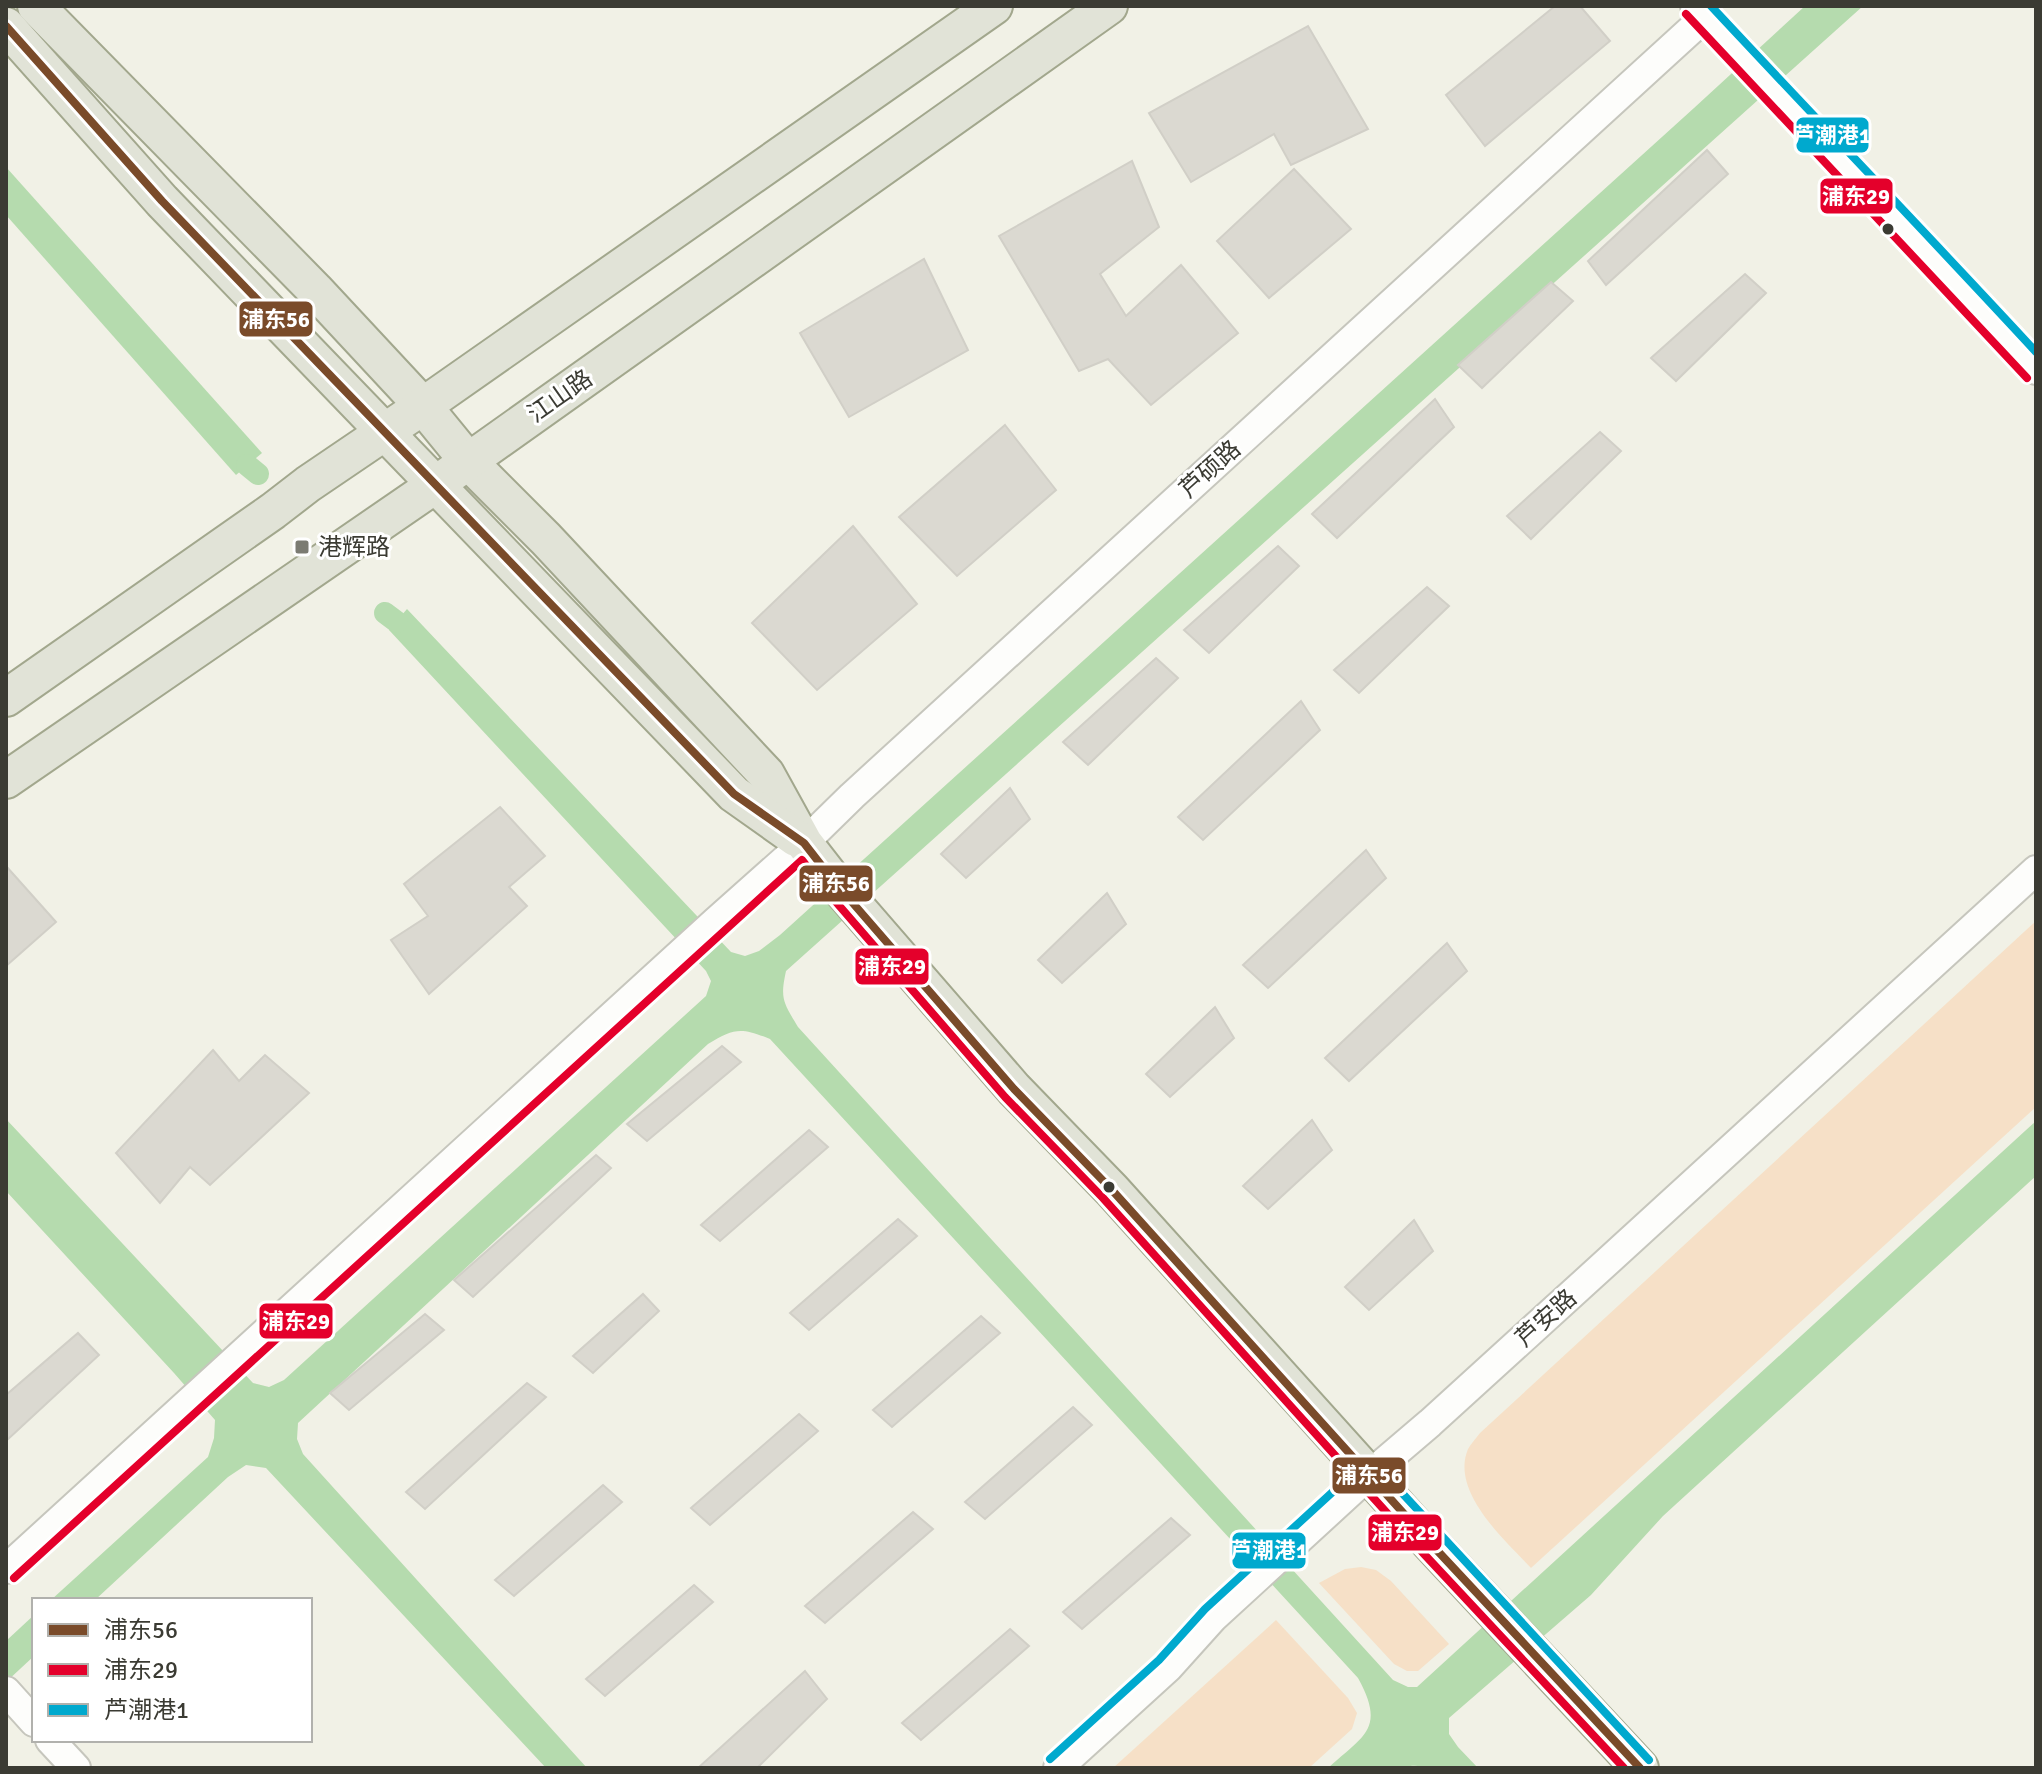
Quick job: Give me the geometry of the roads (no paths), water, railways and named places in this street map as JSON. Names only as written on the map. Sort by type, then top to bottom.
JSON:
[{"type":"main road","points":[[6,698],[994,6]]},
{"type":"main road","name":"江山路","points":[[6,780],[435,485],[1109,6]]},
{"type":"main road","points":[[41,12],[315,290],[423,406],[468,461],[546,539],[766,774],[804,843],[832,879],[1014,1089],[1112,1190],[1369,1475],[1640,1768]]},
{"type":"main road","points":[[15,37],[162,201],[734,794],[804,843]]},
{"type":"street","points":[[1700,12],[2036,370]]},
{"type":"street","name":"芦硕路","points":[[6,1569],[804,843],[1700,12]]},
{"type":"street","name":"芦安路","points":[[1058,1768],[1168,1668],[1213,1618],[2036,870]]},
{"type":"street","points":[[52,1742],[76,1768]]},
{"type":"waterway","points":[[247,465],[258,474]]},
{"type":"waterway","points":[[385,613],[397,622]]},
{"type":"place","name":"港辉路","points":[[302,547]]}]
